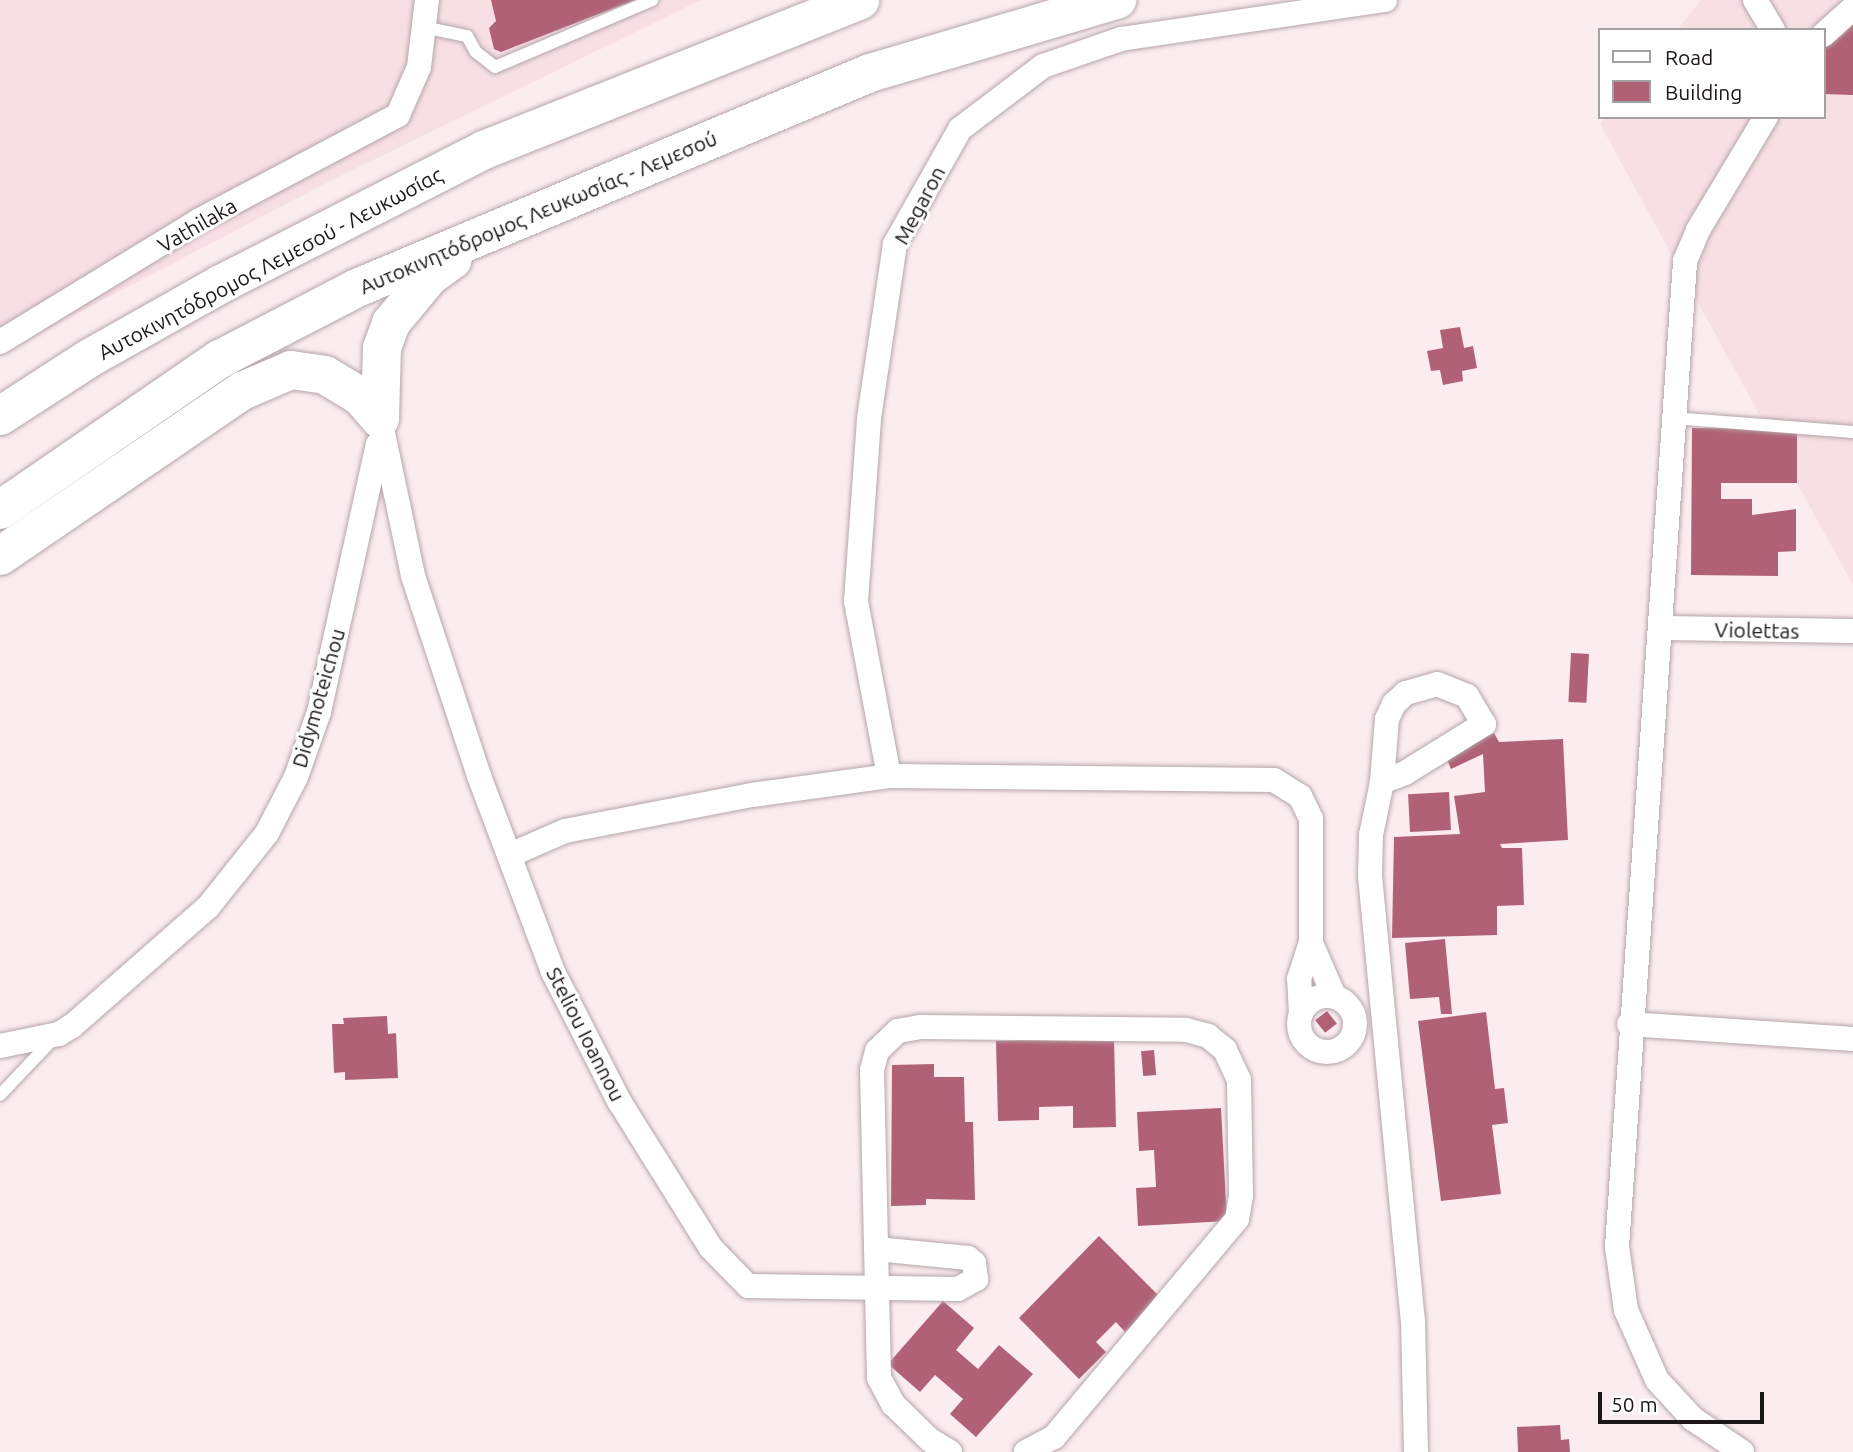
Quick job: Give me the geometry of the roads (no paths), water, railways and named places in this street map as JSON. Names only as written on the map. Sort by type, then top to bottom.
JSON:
[{"type":"highway","name":"Αυτοκινητόδρομος Λεμεσού - Λευκωσίας","points":[[0,416],[88,359],[339,220],[519,134],[860,0]]},
{"type":"highway","name":"Αυτοκινητόδρομος Λευκωσίας - Λεμεσού","points":[[0,510],[220,359],[357,288],[870,73],[1117,0]]},
{"type":"highway","points":[[0,391],[144,303],[339,220]]},
{"type":"highway","points":[[380,419],[382,348],[391,323],[429,277],[490,232]]},
{"type":"highway","points":[[0,556],[242,391],[292,370],[325,375],[360,396],[380,419]]},
{"type":"street","points":[[423,27],[427,0]]},
{"type":"street","name":"Megaron","points":[[889,776],[856,601],[869,418],[895,244],[960,130],[1043,66],[1121,39],[1385,0]]},
{"type":"street","points":[[1755,0],[1772,28]]},
{"type":"street","points":[[1825,33],[1853,8]]},
{"type":"street","name":"Vathilaka","points":[[0,342],[198,220],[398,115],[419,67],[423,27]]},
{"type":"street","points":[[1742,1452],[1693,1419],[1669,1395],[1637,1344],[1626,1310],[1617,1247],[1629,1024],[1661,628],[1672,418],[1687,253],[1764,119]]},
{"type":"street","name":"Steliou Ioannou","points":[[380,419],[413,576],[479,776],[553,972],[583,1036],[687,1214],[725,1267],[748,1286],[762,1289],[962,1288],[973,1283],[977,1274],[974,1263],[964,1257],[876,1249]]},
{"type":"street","name":"Didymoteichou","points":[[0,1046],[60,1034],[208,907],[267,833],[307,750],[332,662],[377,464],[380,419]]},
{"type":"street","name":"Violettas","points":[[1661,628],[1853,631]]},
{"type":"street","points":[[1382,782],[1405,773],[1484,724],[1467,696],[1453,688],[1421,686],[1394,704],[1387,719],[1382,782],[1370,856],[1381,1026],[1413,1320],[1416,1452]]},
{"type":"street","points":[[510,855],[565,831],[752,795],[889,776],[1261,779],[1285,784],[1300,796],[1311,819],[1311,943],[1299,979],[1301,1014],[1303,1038],[1325,1052],[1350,1042],[1356,1024],[1350,1007],[1334,996],[1311,943]]},
{"type":"street","points":[[1301,1014],[1316,998],[1334,996]]},
{"type":"street","points":[[1356,1024],[1381,1026]]},
{"type":"street","points":[[1629,1024],[1853,1039]]},
{"type":"street","points":[[950,1452],[930,1440],[885,1394],[878,1370],[872,1070],[877,1051],[898,1031],[920,1027],[1186,1030],[1208,1036],[1226,1050],[1239,1080],[1241,1196],[1237,1219],[1054,1437],[1026,1452]]},
{"type":"lane","points":[[423,27],[467,36],[476,52],[495,66],[652,0]]},
{"type":"lane","points":[[1672,418],[1853,432]]},
{"type":"lane","points":[[0,1095],[30,1059],[60,1034]]}]
